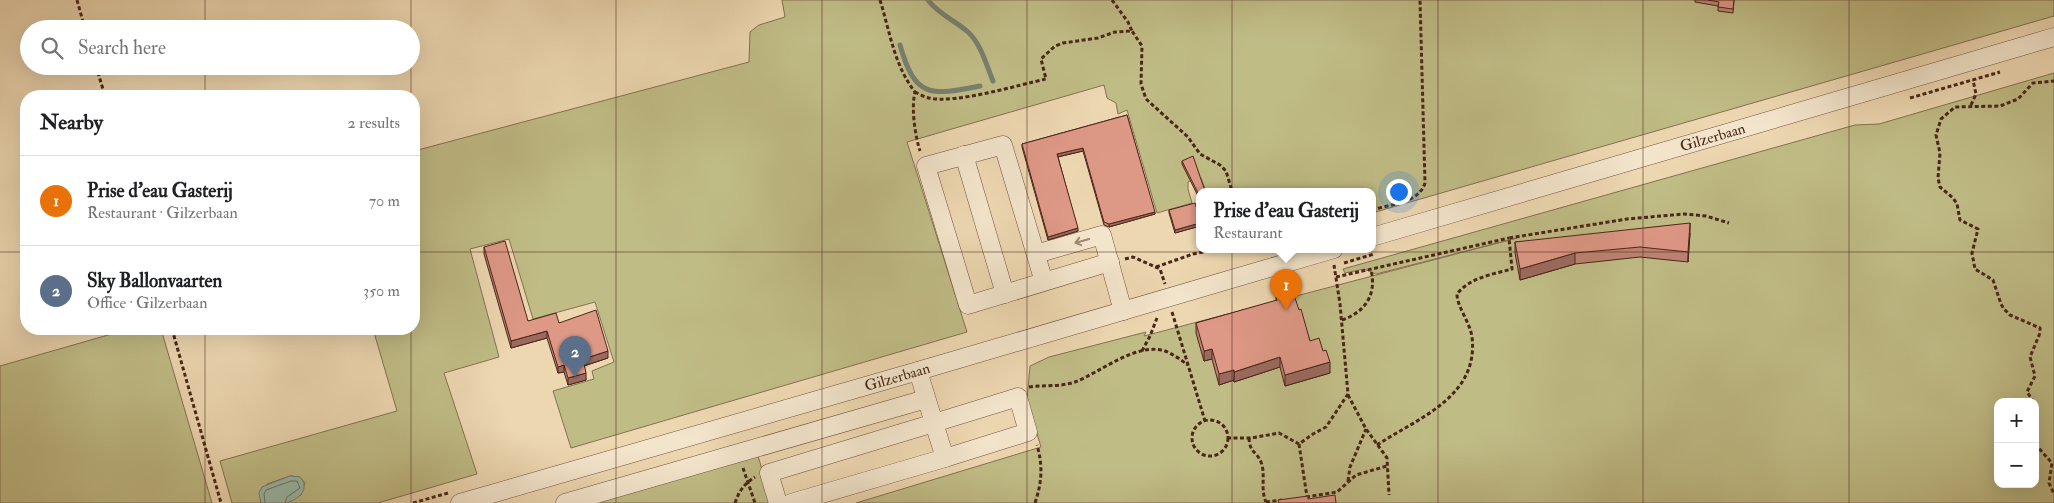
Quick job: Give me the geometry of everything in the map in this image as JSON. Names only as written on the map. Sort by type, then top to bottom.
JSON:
[{"type":"street","name":"Gilzerbaan","points":[[1376,237],[2054,37]]},
{"type":"street","points":[[1044,282],[1004,144],[926,166],[968,305],[1005,294],[1110,262]]},
{"type":"street","points":[[964,156],[1005,294]]},
{"type":"street","points":[[1036,254],[1102,235],[1123,311]]},
{"type":"street","name":"Gilzerbaan","points":[[460,503],[1320,253]]},
{"type":"street","points":[[918,371],[944,458]]},
{"type":"street","points":[[778,503],[769,473],[1018,397],[1028,432],[791,503]]},
{"type":"street","points":[[565,503],[606,498],[736,454],[926,399]]},
{"type":"street","points":[[599,463],[606,498]]},
{"type":"path","points":[[77,0],[83,20]]},
{"type":"path","points":[[880,0],[898,65],[905,79],[915,92],[927,98],[957,98],[1046,79],[1041,59],[1055,46],[1115,32],[1132,31]]},
{"type":"path","points":[[1112,0],[1142,46],[1140,84],[1146,99],[1188,136],[1200,154],[1220,164],[1226,171],[1231,188]]},
{"type":"path","points":[[1376,209],[1413,198],[1422,192],[1425,183],[1420,0]]},
{"type":"path","points":[[99,75],[103,90]]},
{"type":"path","points":[[1971,106],[1976,94],[1973,80]]},
{"type":"path","points":[[2031,398],[2027,392],[2035,376],[2030,357],[2040,333],[2040,328],[2010,314],[2000,304],[1993,280],[1975,269],[1972,253],[1978,229],[1960,220],[1954,198],[1940,187],[1938,178],[1940,153],[1936,135],[1941,119],[1955,107],[2000,106],[2018,99],[2033,83],[2054,81]]},
{"type":"path","points":[[915,92],[912,102],[917,140],[926,166]]},
{"type":"path","points":[[1336,277],[1509,238],[1627,219],[1684,214],[1706,216],[1729,223]]},
{"type":"path","points":[[1377,445],[1444,403],[1462,383],[1471,363],[1472,336],[1457,294],[1467,284],[1483,277],[1512,269],[1509,238]]},
{"type":"path","points":[[1156,267],[1199,253]]},
{"type":"path","points":[[1333,253],[1342,320],[1348,394],[1366,429],[1387,458],[1389,496]]},
{"type":"path","points":[[1110,262],[1133,257],[1160,269],[1205,421]]},
{"type":"path","points":[[1342,320],[1359,312],[1366,305],[1373,288],[1371,270]]},
{"type":"path","points":[[1141,351],[1150,336],[1157,317]]},
{"type":"path","points":[[174,335],[222,503]]},
{"type":"path","points":[[1018,397],[1029,387],[1060,386],[1141,351],[1166,351],[1188,366]]},
{"type":"path","points":[[1300,444],[1326,427],[1348,394]]},
{"type":"path","points":[[1211,420],[1225,429],[1227,438],[1226,446],[1218,454],[1212,456],[1200,454],[1196,450],[1192,438],[1196,427],[1205,421],[1211,420]]},
{"type":"path","points":[[1348,482],[1350,467],[1366,429]]},
{"type":"path","points":[[1028,432],[1035,438],[1042,467],[1041,484],[1035,503]]},
{"type":"path","points":[[1227,438],[1249,438],[1279,433],[1300,444]]},
{"type":"path","points":[[1249,438],[1250,448],[1261,462],[1262,489],[1266,503],[1290,499]]},
{"type":"path","points":[[1300,444],[1307,497]]},
{"type":"path","points":[[2039,448],[2052,463],[2050,483],[2054,494]]},
{"type":"path","points":[[736,454],[755,503]]},
{"type":"path","points":[[1298,498],[1337,492],[1363,472],[1387,466]]},
{"type":"path","points":[[735,503],[739,492],[748,481],[758,475],[769,473]]},
{"type":"path","points":[[1314,496],[1317,503]]},
{"type":"shaded area","points":[[782,0],[2054,0],[2054,16],[1376,212],[1376,188],[1205,188],[1201,178],[1195,178],[1188,182],[1192,203],[1157,213],[1127,110],[1118,114],[1116,103],[1107,98],[1104,85],[907,142],[967,332],[571,448],[553,391],[594,379],[592,371],[614,362],[595,302],[533,319],[509,239],[470,249],[499,357],[444,373],[477,474],[378,503],[286,503],[301,495],[305,483],[300,477],[290,476],[267,484],[260,501],[261,503],[232,503],[220,461],[397,411],[375,335],[420,335],[420,149],[749,62],[750,32],[759,25],[785,17]]},
{"type":"shaded area","points":[[2054,73],[2054,503],[856,503],[1041,447],[1027,400],[1030,366],[1049,357],[1146,332],[1144,336],[1517,238],[1376,274],[1364,269],[1345,273],[1343,269],[1855,125],[1879,124]]},
{"type":"shaded area","points":[[108,335],[163,335],[212,503],[0,503],[0,366]]},
{"type":"shaded area","points":[[758,456],[772,503],[596,503]]},
{"type":"water","points":[[290,476],[300,477],[303,481],[304,489],[296,499],[286,503],[261,503],[259,493],[262,487]]},
{"type":"building","points":[[1708,0],[1734,0],[1733,9],[1718,7],[1719,2]]},
{"type":"building","points":[[1127,115],[1155,212],[1109,224],[1104,222],[1083,148],[1057,154],[1078,228],[1048,237],[1022,144]]},
{"type":"building","points":[[1193,156],[1204,188],[1196,189],[1182,161]]},
{"type":"building","points":[[1195,203],[1196,224],[1175,230],[1169,210]]},
{"type":"building","points":[[1690,223],[1688,252],[1640,247],[1575,253],[1520,269],[1515,242]]},
{"type":"building","points":[[505,241],[528,321],[556,313],[559,323],[596,310],[608,351],[583,359],[586,373],[568,378],[564,365],[558,367],[547,331],[511,341],[484,247]]},
{"type":"building","points":[[1293,292],[1299,310],[1301,309],[1310,341],[1319,338],[1323,351],[1326,350],[1330,362],[1285,375],[1280,357],[1234,372],[1234,370],[1219,374],[1212,349],[1204,351],[1196,323],[1277,300],[1276,297]]},
{"type":"building","points":[[1335,495],[1336,503],[1279,503],[1278,500],[1308,496],[1308,499]]},
{"type":"waterway","points":[[928,0],[937,10],[973,37],[983,55],[993,81]]},
{"type":"waterway","points":[[900,45],[912,75],[919,84],[927,89],[949,91],[980,86]]},
{"type":"place","name":"Prise d'eau Gasterij","points":[[1286,310]]},
{"type":"place","name":"Sky Ballonvaarten","points":[[575,377]]}]
